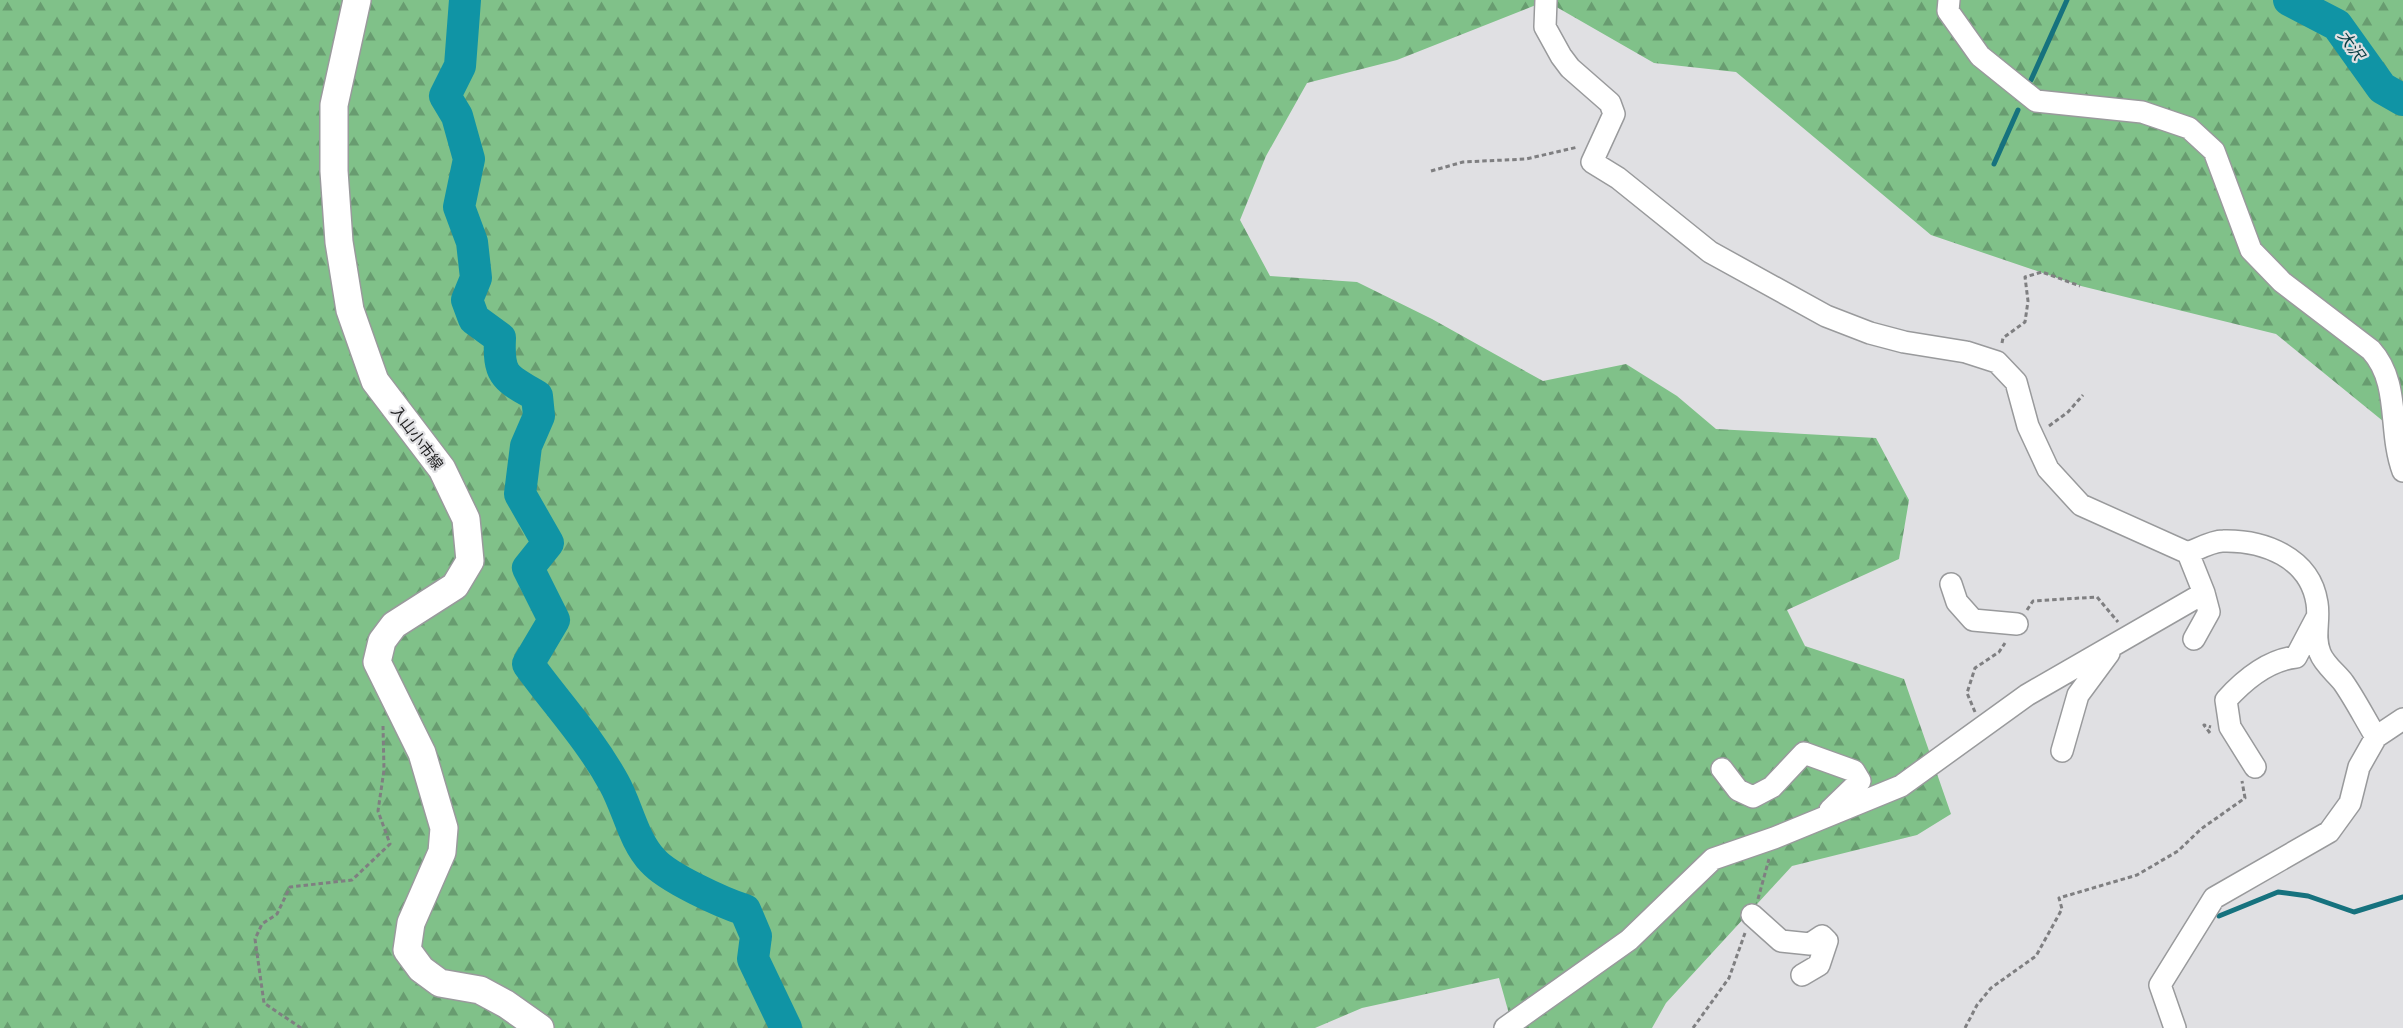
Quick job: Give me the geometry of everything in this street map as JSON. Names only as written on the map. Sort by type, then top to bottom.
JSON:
[{"type":"main road","name":"入山小市線","points":[[357,0],[334,105],[334,171],[339,242],[350,310],[375,381],[447,479],[466,519],[470,561],[455,585],[394,625],[382,641],[377,662],[411,726],[422,753],[444,828],[442,852],[411,922],[407,950],[421,969],[440,983],[480,990],[506,1004],[540,1028]]},
{"type":"street","points":[[1546,0],[1545,27],[1562,56],[1570,68],[1610,103],[1614,114],[1592,162],[1618,178],[1710,252],[1826,315],[1870,333],[1904,342],[1966,352],[1997,362],[2016,382],[2026,416],[2048,469],[2081,505],[2188,554],[2209,612],[2193,639]]},
{"type":"street","points":[[1949,0],[1948,11],[1980,56],[2036,101],[2142,112],[2189,128],[2214,151],[2251,250],[2282,282],[2371,350],[2382,362],[2389,380],[2396,452],[2403,471]]},
{"type":"street","points":[[2188,554],[2220,541],[2266,545],[2284,554],[2295,563],[2308,581],[2317,603],[2315,629],[2320,654],[2344,684],[2376,737]]},
{"type":"street","points":[[1951,584],[1957,602],[1973,620],[2018,624]]},
{"type":"street","points":[[1505,1028],[1629,940],[1713,859],[1774,838],[1901,786],[2027,694],[2204,593]]},
{"type":"street","points":[[2247,769],[2230,727],[2226,700],[2240,684],[2278,659],[2296,657],[2316,619]]},
{"type":"street","points":[[2062,751],[2078,695],[2113,646]]},
{"type":"street","points":[[2175,1028],[2160,985],[2214,898],[2329,832],[2350,802],[2359,767],[2376,737],[2403,719]]},
{"type":"street","points":[[1722,769],[1738,790],[1754,797],[1772,787],[1804,753],[1854,771],[1860,781],[1821,819]]},
{"type":"street","points":[[1752,915],[1781,941],[1810,944],[1822,936],[1827,941],[1819,965],[1802,975]]},
{"type":"path","points":[[1431,171],[1463,162],[1526,159],[1600,142]]},
{"type":"path","points":[[1997,362],[2003,338],[2025,322],[2028,301],[2025,277],[2042,272],[2080,286]]},
{"type":"path","points":[[2026,416],[2043,430],[2068,412],[2083,395]]},
{"type":"path","points":[[1984,726],[1967,693],[1975,668],[1999,652],[2033,601],[2097,597],[2120,624],[2113,646]]},
{"type":"path","points":[[301,1028],[264,1003],[255,939],[262,924],[277,914],[290,887],[352,880],[390,844],[378,812],[384,770],[383,705],[390,690]]},
{"type":"path","points":[[2211,734],[2204,725],[2223,731],[2227,708]]},
{"type":"path","points":[[1965,1028],[1977,1005],[1991,988],[2036,956],[2062,909],[2059,898],[2137,874],[2178,851],[2201,829],[2245,798],[2247,769]]},
{"type":"path","points":[[1693,1028],[1729,978],[1752,915],[1774,838]]},
{"type":"green space","points":[[0,0],[2403,0],[2403,447],[2394,430],[2276,334],[2081,286],[1931,235],[1736,72],[1654,63],[1546,1],[1397,60],[1307,83],[1266,156],[1240,220],[1270,276],[1357,282],[1432,319],[1543,381],[1626,364],[1677,396],[1716,429],[1876,438],[1909,500],[1899,559],[1787,610],[1805,646],[1904,679],[1951,814],[1917,835],[1792,866],[1666,1003],[1652,1028],[1513,1028],[1499,978],[1362,1008],[1315,1028],[0,1028]]},
{"type":"waterway","points":[[465,0],[460,66],[445,96],[457,116],[469,159],[459,207],[472,242],[476,278],[467,300],[474,319],[500,338],[501,361],[506,375],[537,396],[539,416],[526,446],[520,494],[548,543],[528,568],[554,620],[528,664],[605,767],[619,793],[640,843],[653,861],[683,882],[745,910],[756,936],[753,959],[786,1028]]},
{"type":"waterway","points":[[2031,80],[2067,0]]},
{"type":"waterway","name":"大沢","points":[[2289,0],[2337,25],[2382,88],[2403,100]]},
{"type":"waterway","points":[[1994,164],[2018,110]]},
{"type":"waterway","points":[[2219,916],[2278,892],[2308,896],[2354,912],[2403,897]]}]
